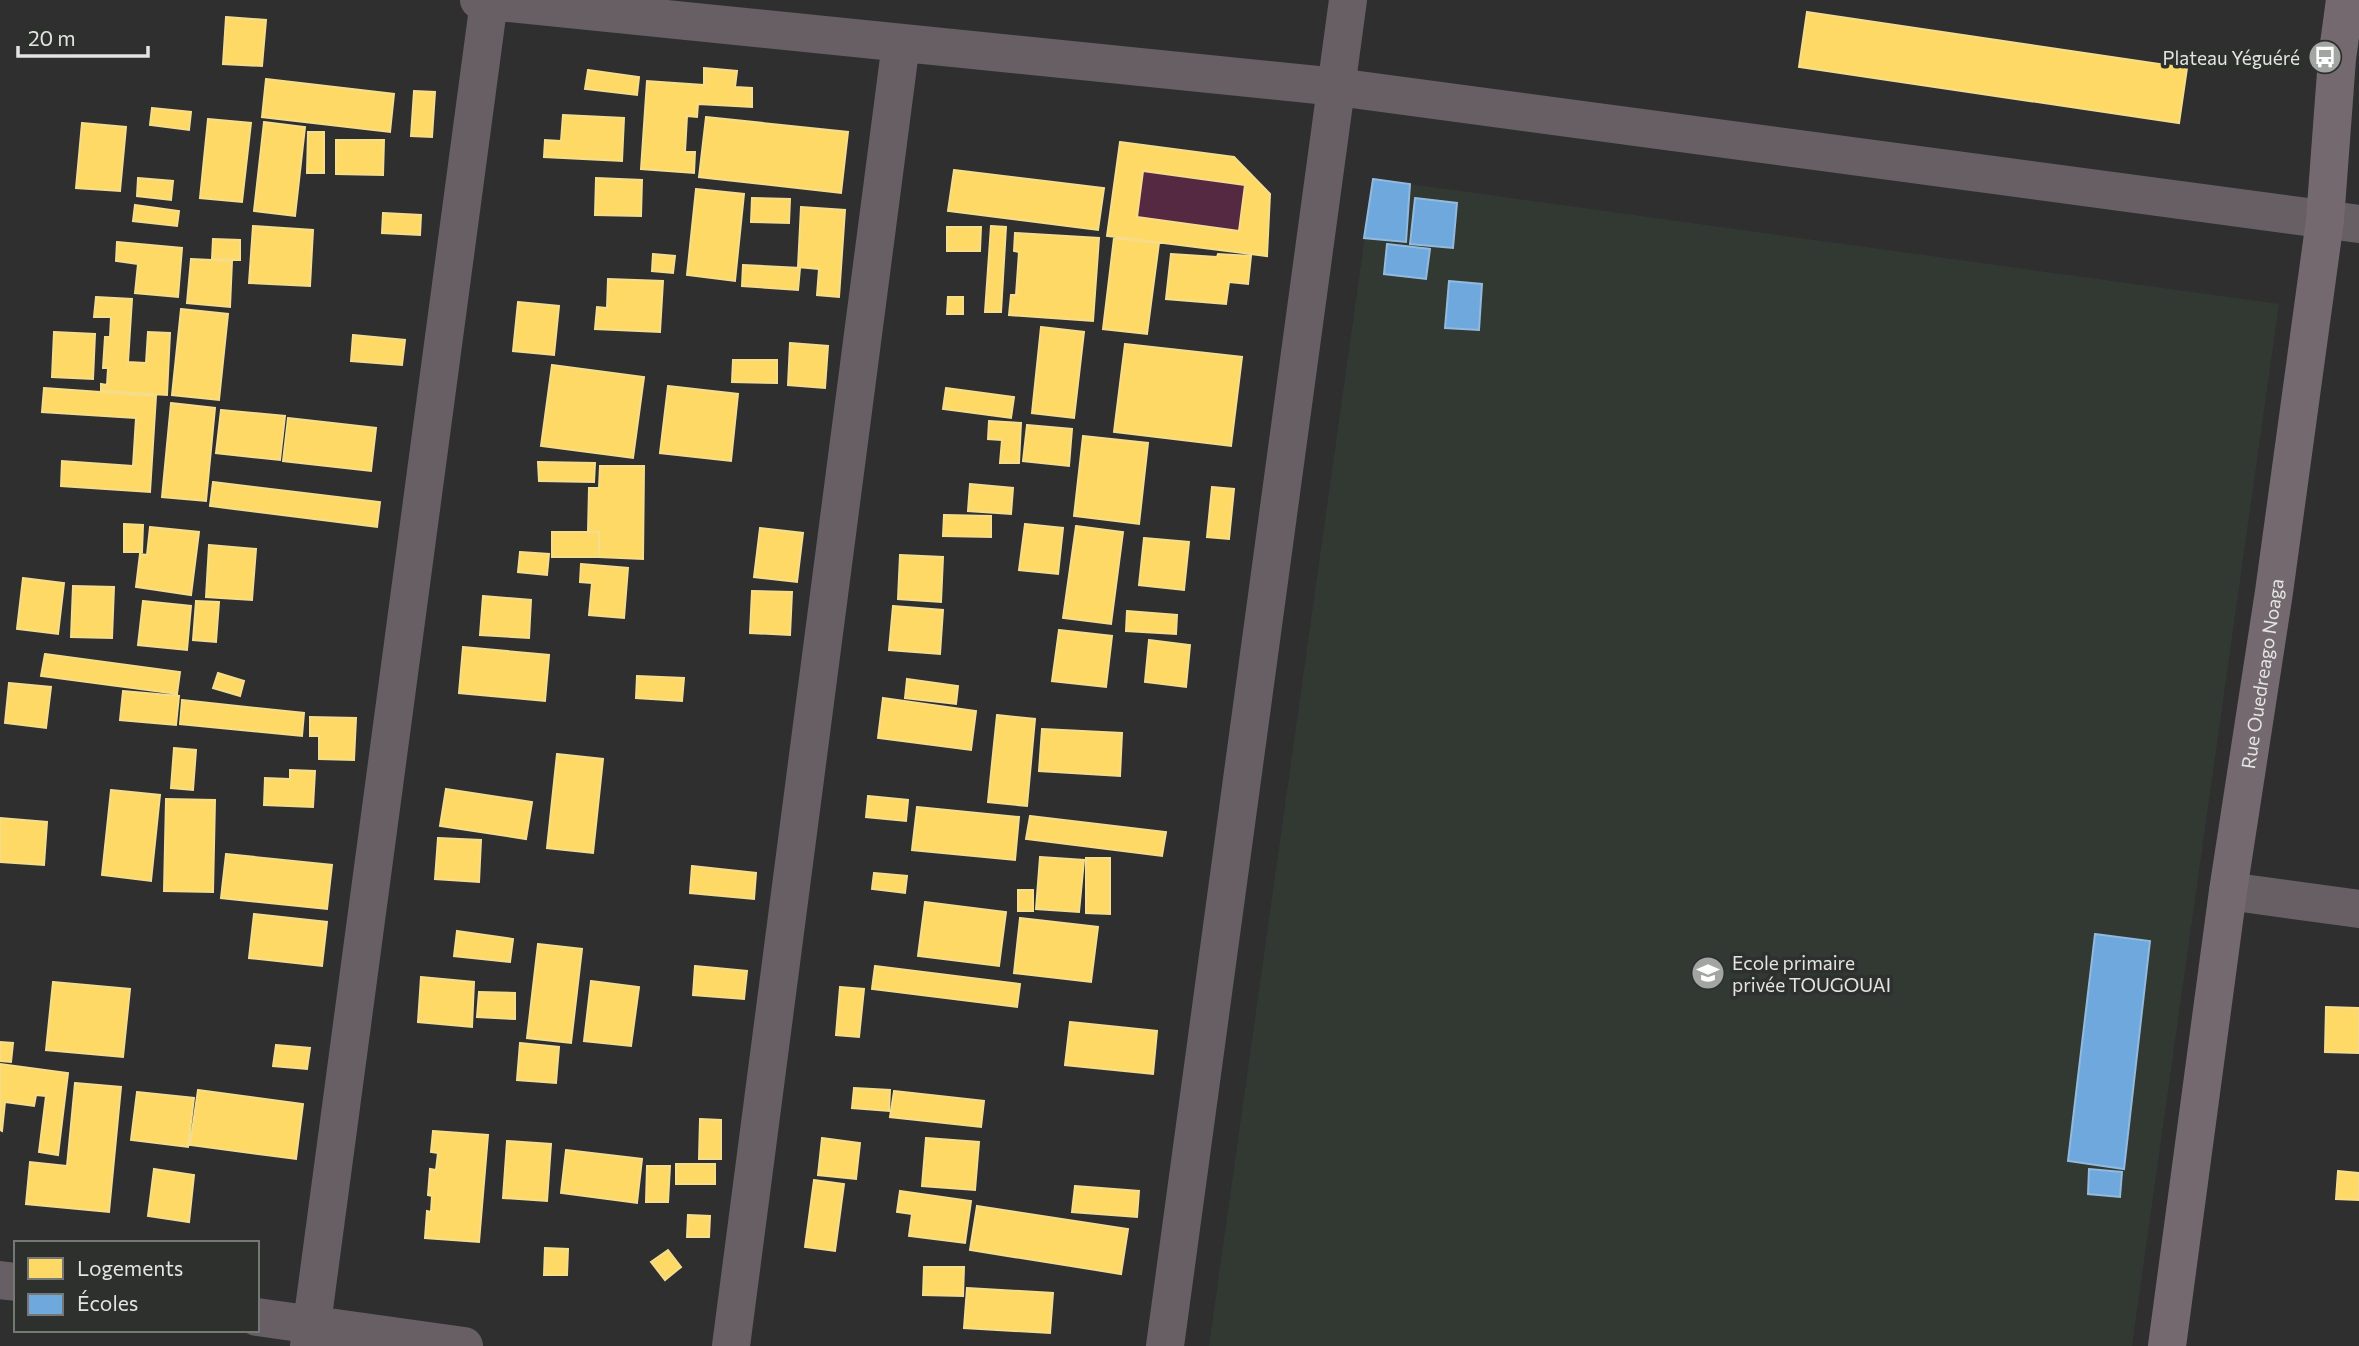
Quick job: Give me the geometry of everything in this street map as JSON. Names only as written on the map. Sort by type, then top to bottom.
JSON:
[{"type":"street","points":[[1165,1346],[1348,0]]},
{"type":"street","name":"Rue Ouedreago Noaga","points":[[2167,1346],[2228,891],[2274,592],[2342,222],[2337,59],[2345,0]]},
{"type":"street","points":[[311,1335],[484,1],[1337,87],[2342,222]]},
{"type":"street","points":[[731,1346],[901,43]]},
{"type":"street","points":[[2228,891],[2359,909]]},
{"type":"street","points":[[259,1318],[311,1335],[464,1346]]},
{"type":"shaded area","points":[[1143,171],[1245,185],[1239,231],[1137,217]]},
{"type":"shaded area","points":[[1373,179],[2279,304],[2132,1346],[1209,1346]]},
{"type":"building: Logements","points":[[1807,12],[2187,68],[2179,123],[1799,67]]},
{"type":"building: Logements","points":[[226,17],[266,20],[262,66],[223,64]]},
{"type":"building: Logements","points":[[704,68],[737,71],[735,87],[752,88],[752,107],[698,104],[697,117],[687,116],[685,152],[695,152],[694,173],[641,169],[647,81],[704,85]]},
{"type":"building: Logements","points":[[588,70],[639,77],[637,95],[585,89]]},
{"type":"building: Logements","points":[[266,79],[394,94],[390,132],[262,117]]},
{"type":"building: Logements","points":[[414,91],[435,92],[432,137],[411,136]]},
{"type":"building: Logements","points":[[152,108],[191,112],[189,130],[150,125]]},
{"type":"building: Logements","points":[[563,115],[624,118],[622,161],[544,157],[545,140],[561,141]]},
{"type":"building: Logements","points":[[706,117],[848,132],[841,193],[699,177]]},
{"type":"building: Logements","points":[[208,119],[251,123],[242,202],[200,198]]},
{"type":"building: Logements","points":[[264,122],[305,127],[295,216],[254,211]]},
{"type":"building: Logements","points":[[82,123],[126,127],[120,191],[76,188]]},
{"type":"building: Logements","points":[[308,132],[324,132],[324,173],[307,173]]},
{"type":"building: Logements","points":[[336,140],[384,140],[383,175],[336,174]]},
{"type":"building: Logements","points":[[1120,142],[1234,157],[1270,194],[1267,256],[1107,236]],"holes":[[[1143,171],[1245,185],[1239,231],[1137,217]]]},
{"type":"building: Logements","points":[[954,170],[1104,188],[1098,230],[948,211]]},
{"type":"building: Logements","points":[[138,178],[173,181],[171,200],[137,196]]},
{"type":"building: Logements","points":[[596,178],[642,180],[641,216],[595,215]]},
{"type":"building: Logements","points":[[696,189],[744,194],[735,281],[687,275]]},
{"type":"building: Logements","points":[[752,198],[790,199],[789,223],[751,222]]},
{"type":"building: Logements","points":[[135,205],[179,211],[177,226],[133,221]]},
{"type":"building: Logements","points":[[801,207],[845,210],[839,297],[817,295],[819,269],[798,267]]},
{"type":"building: Logements","points":[[383,213],[421,215],[420,235],[382,233]]},
{"type":"building: Logements","points":[[253,226],[313,230],[310,286],[249,283]]},
{"type":"building: Logements","points":[[991,226],[1006,227],[1001,312],[985,312]]},
{"type":"building: Logements","points":[[947,227],[981,227],[980,251],[947,251]]},
{"type":"building: Logements","points":[[1015,233],[1099,238],[1093,321],[1009,315],[1011,295],[1016,295],[1019,252],[1014,251]]},
{"type":"building: Logements","points":[[1114,238],[1159,243],[1147,334],[1103,329]]},
{"type":"building: Logements","points":[[213,239],[240,240],[240,260],[212,259]]},
{"type":"building: Logements","points":[[117,242],[182,248],[178,297],[135,293],[138,264],[116,261]]},
{"type":"building: Logements","points":[[653,254],[675,256],[673,273],[652,271]]},
{"type":"building: Logements","points":[[1171,254],[1251,256],[1248,284],[1229,282],[1226,304],[1166,299]]},
{"type":"building: Logements","points":[[191,259],[232,261],[230,307],[187,303]]},
{"type":"building: Logements","points":[[743,265],[800,268],[798,290],[742,286]]},
{"type":"building: Logements","points":[[608,279],[663,281],[660,332],[595,329],[597,307],[607,308]]},
{"type":"building: Logements","points":[[96,297],[132,299],[128,362],[146,363],[148,332],[170,333],[167,395],[101,391],[101,384],[107,385],[108,368],[103,368],[105,337],[110,337],[111,317],[94,317]]},
{"type":"building: Logements","points":[[948,297],[963,297],[963,314],[947,314]]},
{"type":"building: Logements","points":[[518,302],[559,306],[554,355],[513,351]]},
{"type":"building: Logements","points":[[181,309],[228,314],[219,400],[172,395]]},
{"type":"building: Logements","points":[[1041,327],[1084,332],[1074,418],[1032,413]]},
{"type":"building: Logements","points":[[54,332],[95,334],[93,379],[52,377]]},
{"type":"building: Logements","points":[[353,335],[405,340],[402,365],[351,361]]},
{"type":"building: Logements","points":[[790,343],[828,346],[825,388],[788,385]]},
{"type":"building: Logements","points":[[1125,344],[1242,357],[1231,446],[1114,432]]},
{"type":"building: Logements","points":[[733,360],[777,360],[777,383],[732,382]]},
{"type":"building: Logements","points":[[552,365],[644,377],[633,458],[541,446]]},
{"type":"building: Logements","points":[[668,386],[738,394],[731,461],[660,453]]},
{"type":"building: Logements","points":[[44,388],[156,396],[150,492],[61,486],[62,461],[133,466],[136,418],[42,412]]},
{"type":"building: Logements","points":[[946,388],[1014,397],[1011,418],[943,409]]},
{"type":"building: Logements","points":[[171,403],[215,408],[206,501],[162,497]]},
{"type":"building: Logements","points":[[221,410],[285,416],[280,460],[216,453]]},
{"type":"building: Logements","points":[[288,418],[376,428],[371,471],[283,461]]},
{"type":"building: Logements","points":[[989,421],[1021,423],[1019,463],[1000,463],[1002,440],[988,439]]},
{"type":"building: Logements","points":[[1027,425],[1072,429],[1069,466],[1023,461]]},
{"type":"building: Logements","points":[[1083,436],[1148,443],[1139,524],[1074,516]]},
{"type":"building: Logements","points":[[538,462],[595,463],[594,482],[539,481]]},
{"type":"building: Logements","points":[[600,466],[644,466],[643,559],[599,557],[599,532],[588,532],[589,488],[599,488]]},
{"type":"building: Logements","points":[[213,482],[380,502],[377,527],[210,506]]},
{"type":"building: Logements","points":[[970,484],[1013,488],[1011,514],[968,511]]},
{"type":"building: Logements","points":[[1212,487],[1234,489],[1229,539],[1207,537]]},
{"type":"building: Logements","points":[[944,515],[991,516],[991,537],[943,536]]},
{"type":"building: Logements","points":[[124,524],[143,525],[142,552],[124,552]]},
{"type":"building: Logements","points":[[1025,524],[1063,528],[1058,574],[1019,570]]},
{"type":"building: Logements","points":[[1076,526],[1123,532],[1111,624],[1063,618]]},
{"type":"building: Logements","points":[[150,527],[199,532],[191,595],[136,587],[140,554],[147,555]]},
{"type":"building: Logements","points":[[760,528],[803,533],[797,582],[754,577]]},
{"type":"building: Logements","points":[[552,532],[599,532],[599,557],[552,557]]},
{"type":"building: Logements","points":[[1144,538],[1189,542],[1184,590],[1139,585]]},
{"type":"building: Logements","points":[[209,545],[256,549],[252,600],[206,597]]},
{"type":"building: Logements","points":[[520,552],[549,554],[547,575],[518,572]]},
{"type":"building: Logements","points":[[900,555],[943,557],[941,602],[898,599]]},
{"type":"building: Logements","points":[[581,564],[628,568],[624,618],[589,615],[592,583],[580,582]]},
{"type":"building: Logements","points":[[23,578],[64,583],[58,634],[17,629]]},
{"type":"building: Logements","points":[[73,586],[114,587],[112,638],[71,637]]},
{"type":"building: Logements","points":[[752,591],[792,592],[790,635],[750,633]]},
{"type":"building: Logements","points":[[483,596],[531,600],[529,638],[480,635]]},
{"type":"building: Logements","points":[[143,601],[191,606],[187,650],[138,645]]},
{"type":"building: Logements","points":[[196,601],[219,602],[216,642],[193,640]]},
{"type":"building: Logements","points":[[893,606],[943,610],[940,654],[889,650]]},
{"type":"building: Logements","points":[[1127,611],[1177,615],[1176,634],[1126,631]]},
{"type":"building: Logements","points":[[1059,630],[1112,636],[1106,687],[1052,681]]},
{"type":"building: Logements","points":[[1149,640],[1190,645],[1186,687],[1145,682]]},
{"type":"building: Logements","points":[[463,647],[549,655],[545,701],[459,693]]},
{"type":"building: Logements","points":[[45,654],[180,672],[177,694],[41,676]]},
{"type":"building: Logements","points":[[218,673],[244,681],[240,696],[213,688]]},
{"type":"building: Logements","points":[[637,676],[684,678],[682,701],[636,698]]},
{"type":"building: Logements","points":[[907,679],[958,686],[956,704],[905,698]]},
{"type":"building: Logements","points":[[9,683],[51,687],[46,728],[5,723]]},
{"type":"building: Logements","points":[[123,691],[179,696],[176,725],[120,720]]},
{"type":"building: Logements","points":[[883,698],[976,711],[971,750],[878,738]]},
{"type":"building: Logements","points":[[182,700],[304,713],[302,736],[180,724]]},
{"type":"building: Logements","points":[[997,715],[1035,719],[1027,806],[988,802]]},
{"type":"building: Logements","points":[[310,717],[356,718],[354,760],[319,759],[319,736],[310,736]]},
{"type":"building: Logements","points":[[1042,729],[1122,733],[1120,776],[1039,771]]},
{"type":"building: Logements","points":[[174,748],[196,750],[193,790],[171,788]]},
{"type":"building: Logements","points":[[557,754],[603,759],[593,853],[547,848]]},
{"type":"building: Logements","points":[[290,770],[315,771],[313,807],[264,805],[265,778],[290,779]]},
{"type":"building: Logements","points":[[446,789],[532,802],[526,839],[440,826]]},
{"type":"building: Logements","points":[[111,790],[160,795],[151,881],[102,875]]},
{"type":"building: Logements","points":[[868,796],[908,800],[906,821],[866,817]]},
{"type":"building: Logements","points":[[166,799],[215,800],[213,892],[164,891]]},
{"type":"building: Logements","points":[[917,807],[1019,817],[1015,860],[912,850]]},
{"type":"building: Logements","points":[[1030,816],[1166,832],[1162,856],[1026,839]]},
{"type":"building: Logements","points":[[0,818],[47,822],[44,865],[0,862]]},
{"type":"building: Logements","points":[[438,838],[481,840],[479,882],[435,879]]},
{"type":"building: Logements","points":[[226,854],[332,865],[327,909],[221,898]]},
{"type":"building: Logements","points":[[1040,857],[1084,860],[1079,912],[1036,909]]},
{"type":"building: Logements","points":[[1086,858],[1110,858],[1110,914],[1086,913]]},
{"type":"building: Logements","points":[[692,866],[756,873],[754,899],[690,893]]},
{"type":"building: Logements","points":[[874,873],[907,876],[905,893],[872,889]]},
{"type":"building: Logements","points":[[1018,890],[1033,890],[1033,911],[1018,911]]},
{"type":"building: Logements","points":[[925,902],[1006,912],[999,966],[918,956]]},
{"type":"building: Logements","points":[[254,914],[327,922],[322,966],[249,958]]},
{"type":"building: Logements","points":[[1020,918],[1098,927],[1091,982],[1014,973]]},
{"type":"building: Logements","points":[[457,931],[513,939],[510,962],[454,956]]},
{"type":"building: Logements","points":[[538,944],[582,949],[571,1043],[527,1038]]},
{"type":"building: Logements","points":[[695,966],[747,971],[744,999],[693,995]]},
{"type":"building: Logements","points":[[875,966],[1020,984],[1017,1007],[872,989]]},
{"type":"building: Logements","points":[[421,977],[474,982],[472,1027],[418,1022]]},
{"type":"building: Logements","points":[[591,981],[639,987],[631,1046],[584,1041]]},
{"type":"building: Logements","points":[[53,982],[130,989],[123,1057],[46,1050]]},
{"type":"building: Logements","points":[[840,987],[864,989],[859,1037],[836,1035]]},
{"type":"building: Logements","points":[[479,992],[515,993],[515,1019],[477,1017]]},
{"type":"building: Logements","points":[[2326,1007],[2359,1008],[2359,1053],[2325,1052]]},
{"type":"building: Logements","points":[[1070,1022],[1157,1031],[1153,1074],[1065,1065]]},
{"type":"building: Logements","points":[[0,1042],[13,1043],[11,1062],[0,1061]]},
{"type":"building: Logements","points":[[520,1043],[559,1047],[556,1083],[517,1080]]},
{"type":"building: Logements","points":[[276,1045],[310,1048],[307,1069],[273,1066]]},
{"type":"building: Logements","points":[[0,1064],[68,1073],[58,1155],[39,1152],[46,1096],[36,1095],[34,1106],[5,1102],[2,1131],[0,1130]]},
{"type":"building: Logements","points":[[75,1083],[121,1087],[109,1212],[26,1204],[30,1162],[67,1166]]},
{"type":"building: Logements","points":[[854,1088],[890,1090],[889,1111],[852,1108]]},
{"type":"building: Logements","points":[[198,1090],[303,1104],[296,1159],[190,1145]]},
{"type":"building: Logements","points":[[894,1091],[984,1101],[981,1127],[890,1117]]},
{"type":"building: Logements","points":[[137,1092],[194,1098],[188,1147],[131,1140]]},
{"type":"building: Logements","points":[[700,1119],[721,1120],[721,1159],[699,1159]]},
{"type":"building: Logements","points":[[433,1131],[488,1135],[479,1242],[425,1238],[427,1211],[431,1212],[432,1196],[428,1195],[430,1169],[436,1170],[438,1153],[431,1152]]},
{"type":"building: Logements","points":[[822,1138],[860,1143],[856,1179],[818,1175]]},
{"type":"building: Logements","points":[[926,1138],[979,1142],[975,1190],[922,1186]]},
{"type":"building: Logements","points":[[507,1141],[551,1144],[547,1201],[503,1198]]},
{"type":"building: Logements","points":[[566,1150],[642,1159],[637,1203],[561,1193]]},
{"type":"building: Logements","points":[[676,1164],[715,1164],[715,1184],[676,1184]]},
{"type":"building: Logements","points":[[647,1166],[670,1166],[668,1202],[646,1202]]},
{"type":"building: Logements","points":[[154,1169],[194,1175],[189,1222],[148,1216]]},
{"type":"building: Logements","points":[[2338,1171],[2359,1173],[2359,1200],[2336,1199]]},
{"type":"building: Logements","points":[[814,1180],[844,1184],[835,1251],[805,1247]]},
{"type":"building: Logements","points":[[1075,1186],[1139,1191],[1137,1217],[1072,1212]]},
{"type":"building: Logements","points":[[900,1191],[971,1201],[965,1243],[909,1236],[912,1214],[897,1212]]},
{"type":"building: Logements","points":[[977,1206],[1128,1229],[1121,1274],[970,1250]]},
{"type":"building: Logements","points":[[688,1215],[710,1216],[709,1237],[687,1237]]},
{"type":"building: Logements","points":[[545,1248],[568,1249],[567,1275],[544,1275]]},
{"type":"building: Logements","points":[[668,1250],[681,1267],[665,1280],[651,1262]]},
{"type":"building: Logements","points":[[924,1267],[964,1267],[963,1296],[923,1295]]},
{"type":"building: Logements","points":[[967,1288],[1053,1293],[1050,1333],[964,1328]]},
{"type":"building: Écoles","points":[[1373,179],[1410,184],[1406,242],[1364,238]]},
{"type":"building: Écoles","points":[[1415,198],[1457,203],[1453,248],[1410,244]]},
{"type":"building: Écoles","points":[[1387,244],[1430,249],[1426,279],[1384,274]]},
{"type":"building: Écoles","points":[[1449,281],[1482,284],[1479,330],[1445,328]]},
{"type":"building: Écoles","points":[[2095,934],[2150,941],[2124,1169],[2068,1161]]},
{"type":"building: Écoles","points":[[2089,1169],[2122,1172],[2120,1197],[2088,1194]]},
{"type":"place","name":"Plateau Yéguéré","points":[[2325,57]]},
{"type":"place","name":"Ecole primaire privée TOUGOUAI","points":[[1708,973]]}]
